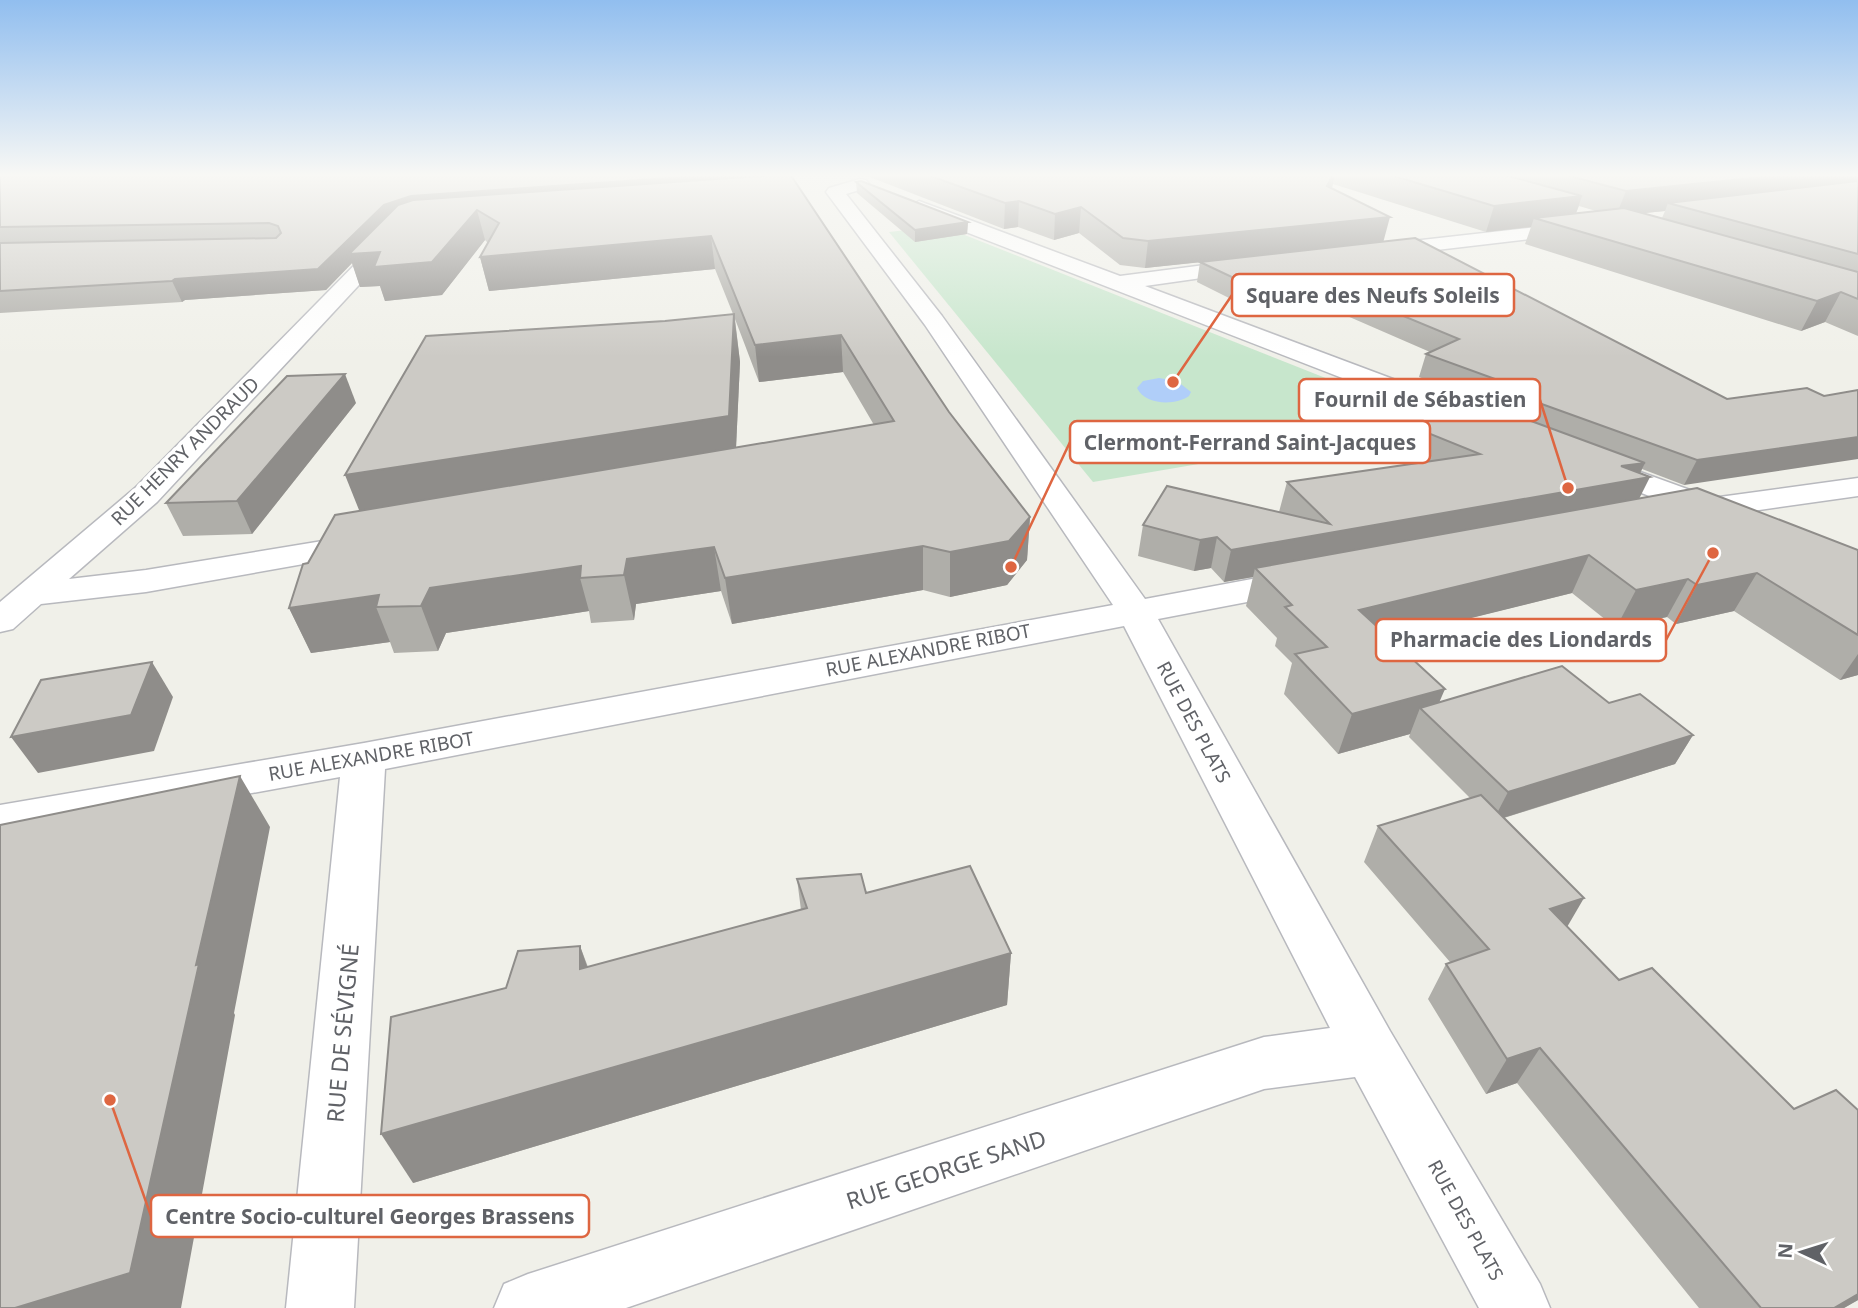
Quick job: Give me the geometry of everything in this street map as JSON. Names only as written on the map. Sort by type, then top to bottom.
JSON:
[{"type":"street","name":"RUE HENRY ANDRAUD","points":[[0,621],[146,495],[394,235]]},
{"type":"street","name":"RUE DES PLATS","points":[[879,235],[934,321],[1135,611],[1370,1049],[1516,1308]]},
{"type":"street","points":[[991,235],[1490,425]]},
{"type":"street","points":[[1354,254],[1509,235]]},
{"type":"street","points":[[1115,283],[1273,263]]},
{"type":"street","points":[[1566,454],[1768,530]]},
{"type":"street","points":[[1643,517],[1858,487]]},
{"type":"street","points":[[34,594],[146,581],[390,539]]},
{"type":"street","name":"RUE ALEXANDRE RIBOT","points":[[0,822],[365,758],[1329,575]]},
{"type":"street","name":"RUE DE SÉVIGNÉ","points":[[320,1308],[365,758]]},
{"type":"street","name":"RUE GEORGE SAND","points":[[528,1308],[1264,1063],[1370,1049]]},
{"type":"green space","points":[[891,235],[965,235],[1414,413],[1380,433],[1093,482]]},
{"type":"water","points":[[1159,378],[1177,381],[1191,392],[1189,396],[1169,402],[1153,401],[1141,394],[1137,388],[1143,381]]},
{"type":"building","points":[[279,235],[353,235],[318,269],[0,291],[0,243],[276,238]]},
{"type":"building","points":[[368,235],[455,235],[432,262],[374,267],[380,252],[349,254]]},
{"type":"building","points":[[492,235],[831,235],[949,412],[1030,517],[1009,541],[950,552],[923,546],[725,578],[714,547],[627,559],[624,575],[580,578],[581,566],[430,588],[421,606],[376,607],[379,595],[289,608],[303,564],[308,563],[335,515],[894,421],[841,335],[755,345],[711,236],[480,257]]},
{"type":"building","points":[[1119,235],[1208,235],[1148,241]]},
{"type":"building","points":[[1592,235],[1723,235],[1858,272],[1858,299],[1841,292],[1817,301]]},
{"type":"building","points":[[1787,235],[1858,235],[1858,254]]},
{"type":"building","points":[[1415,238],[1727,399],[1807,388],[1824,396],[1858,390],[1858,437],[1697,460],[1500,389],[1517,387],[1426,354],[1459,339],[1343,291],[1341,286],[1314,275],[1255,288],[1200,262]]},
{"type":"building","points":[[734,314],[729,416],[345,475],[426,336]]},
{"type":"building","points":[[345,374],[237,501],[166,503],[287,376]]},
{"type":"building","points":[[1455,393],[1645,463],[1621,466],[1650,477],[1231,550],[1217,537],[1200,540],[1143,525],[1167,486],[1330,524],[1287,482],[1480,454],[1366,408]]},
{"type":"building","points":[[1697,488],[1858,550],[1858,635],[1757,573],[1697,585],[1688,579],[1636,590],[1589,555],[1359,610],[1445,689],[1352,714],[1295,654],[1327,647],[1285,607],[1292,605],[1255,568]]},
{"type":"building","points":[[152,662],[131,715],[11,737],[41,680]]},
{"type":"building","points":[[1562,666],[1609,703],[1640,694],[1693,735],[1508,792],[1420,708]]},
{"type":"building","points":[[240,776],[196,965],[199,964],[130,1273],[15,1308],[0,1308],[0,825]]},
{"type":"building","points":[[1481,795],[1584,898],[1550,909],[1619,980],[1652,968],[1794,1109],[1836,1090],[1858,1110],[1858,1294],[1834,1308],[1761,1308],[1540,1048],[1507,1059],[1446,964],[1489,949],[1378,826]]},
{"type":"building","points":[[970,866],[1011,953],[381,1134],[391,1017],[506,988],[518,951],[580,946],[580,969],[807,908],[797,879],[861,874],[866,893]]},
{"type":"place","name":"Square des Neufs Soleils","points":[[1173,382]]},
{"type":"place","name":"Fournil de Sébastien","points":[[1568,488]]},
{"type":"place","name":"Pharmacie des Liondards","points":[[1713,553]]},
{"type":"place","name":"Clermont-Ferrand Saint-Jacques","points":[[1011,567]]},
{"type":"place","name":"Centre Socio-culturel Georges Brassens","points":[[110,1100]]}]
